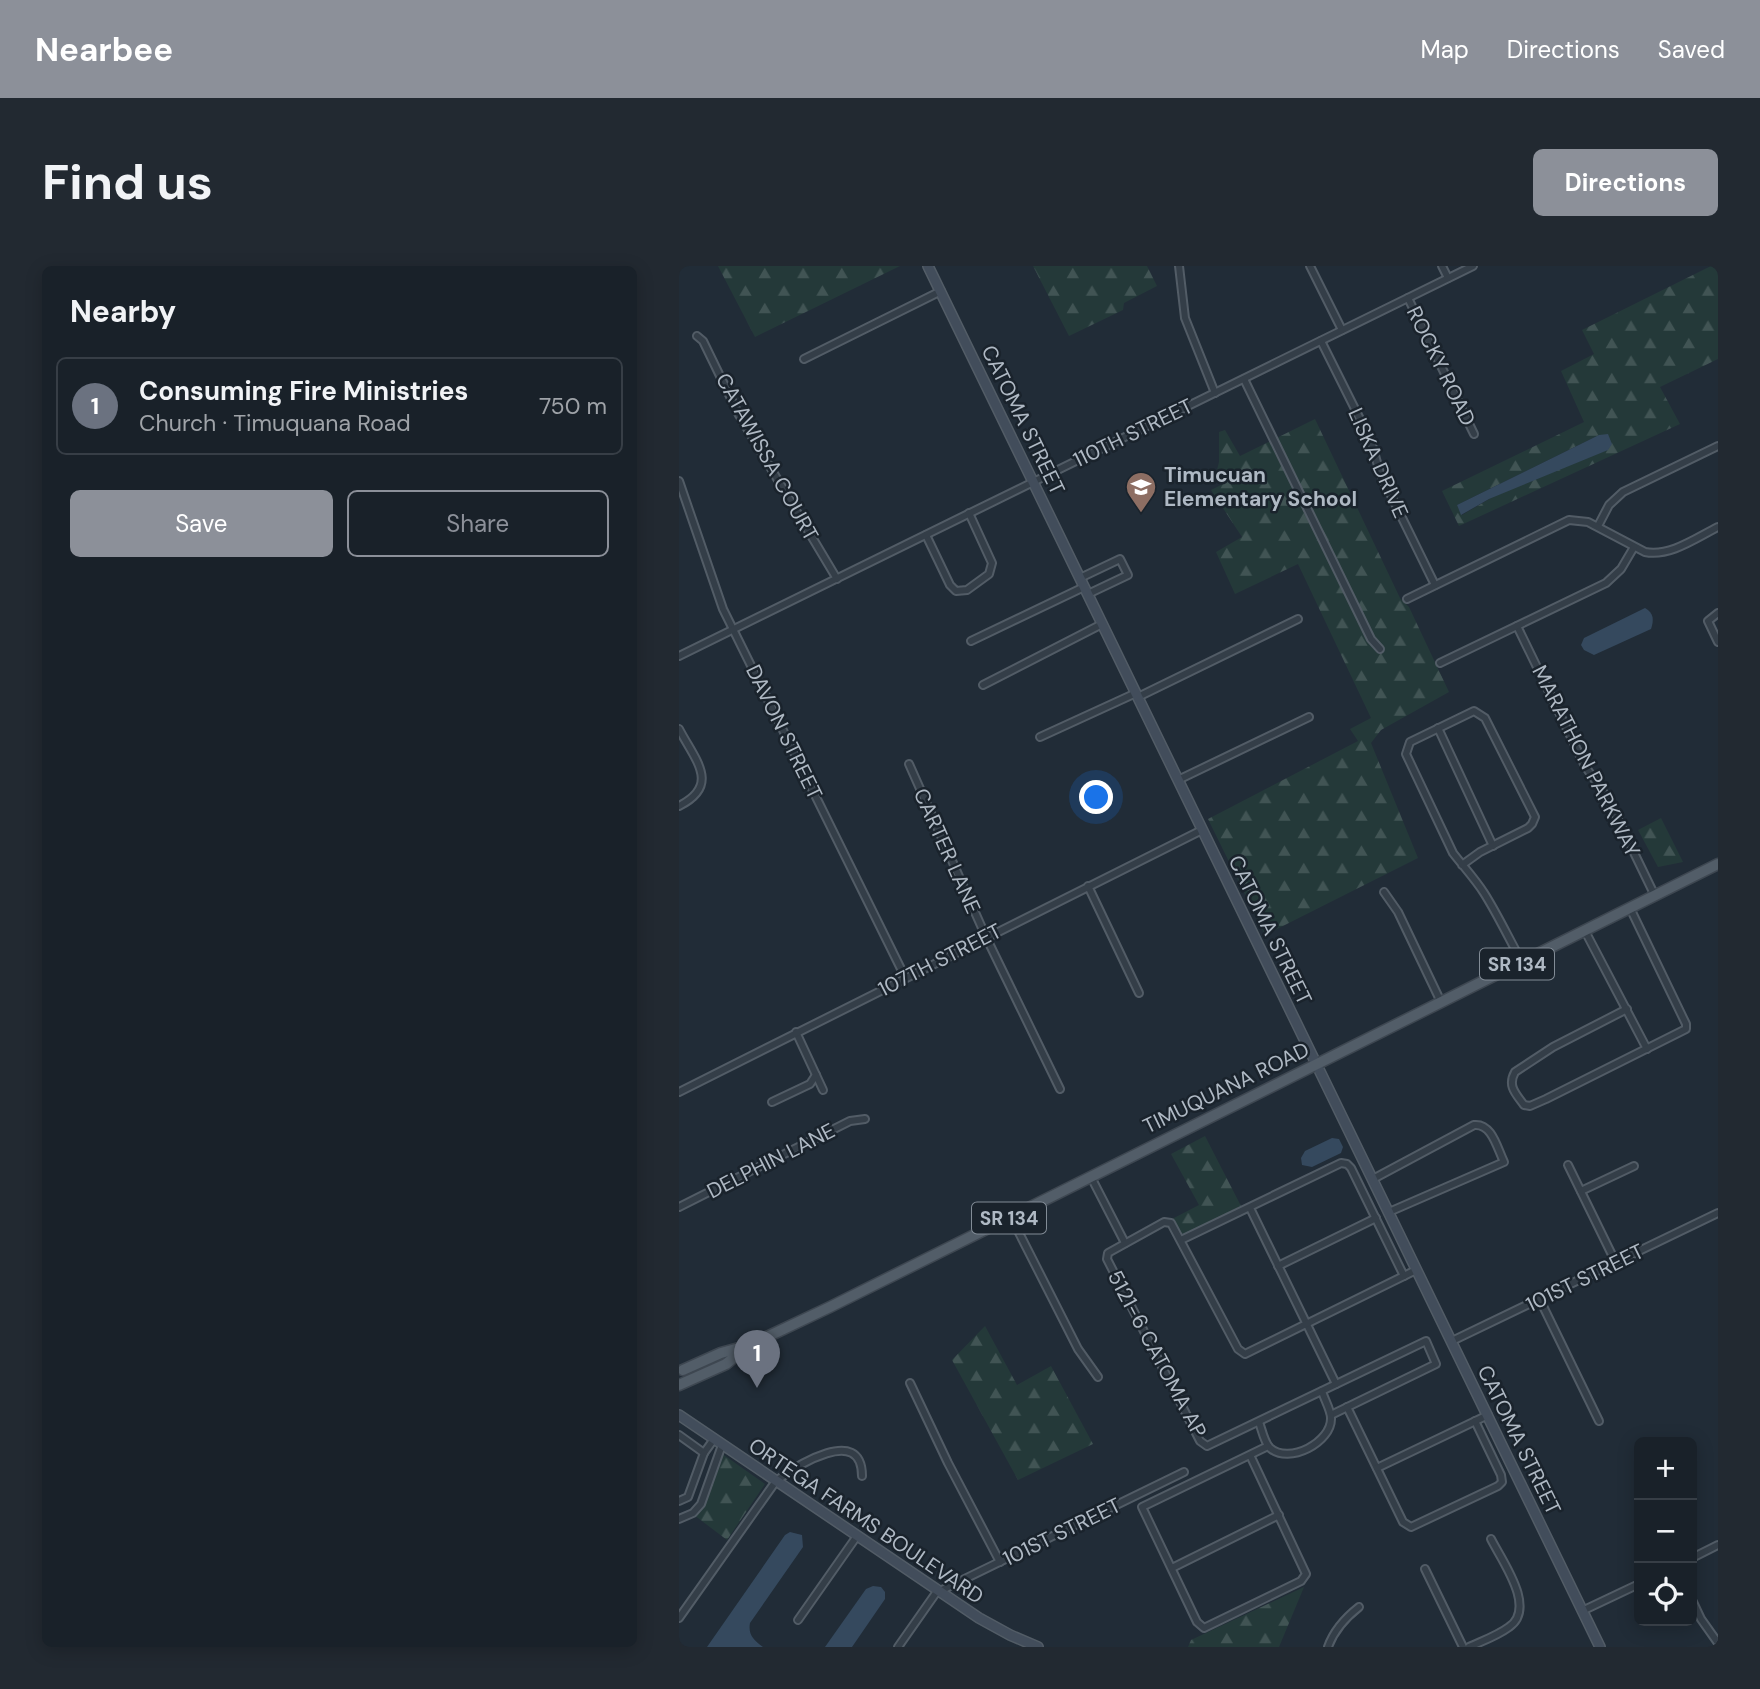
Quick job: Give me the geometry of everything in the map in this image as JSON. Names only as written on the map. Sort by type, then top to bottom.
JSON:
[{"type":"main road","name":"TIMUQUANA ROAD","points":[[681,1370],[721,1353],[750,1345],[1718,864]]},
{"type":"main road","name":"TIMUQUANA ROAD","points":[[679,1385],[726,1364],[750,1345]]},
{"type":"street","name":"CATOMA STREET","points":[[928,266],[1600,1647]]},
{"type":"street","points":[[1179,266],[1185,318],[1215,393]]},
{"type":"street","points":[[1310,266],[1342,330]]},
{"type":"street","points":[[1443,266],[1448,278]]},
{"type":"street","name":"110TH STREET","points":[[679,656],[1473,266]]},
{"type":"street","points":[[804,359],[941,291]]},
{"type":"street","name":"ROCKY ROAD","points":[[1408,298],[1474,434]]},
{"type":"street","name":"CATAWISSA COURT","points":[[697,336],[703,341],[739,415],[770,470],[837,579]]},
{"type":"street","name":"LISKA DRIVE","points":[[1321,341],[1371,441],[1380,473],[1435,585]]},
{"type":"street","points":[[1244,379],[1371,639],[1380,649]]},
{"type":"street","points":[[1598,526],[1609,505],[1623,492],[1718,446]]},
{"type":"street","name":"DAVON STREET","points":[[679,481],[719,601],[905,977]]},
{"type":"street","points":[[926,535],[950,585],[957,591],[967,590],[989,575],[992,563],[969,513]]},
{"type":"street","points":[[1407,599],[1559,524],[1579,520],[1598,526],[1645,552],[1661,554],[1718,527]]},
{"type":"street","points":[[1440,663],[1606,583],[1621,569],[1634,547]]},
{"type":"street","points":[[971,641],[1084,586],[1120,559],[1128,575],[1084,586]]},
{"type":"street","points":[[1718,613],[1708,621],[1718,642]]},
{"type":"street","points":[[1040,737],[1137,695],[1298,619]]},
{"type":"street","points":[[983,685],[1103,624]]},
{"type":"street","name":"MARATHON PARKWAY","points":[[1517,626],[1585,766],[1608,799],[1655,896]]},
{"type":"street","points":[[1462,865],[1528,828],[1535,817],[1482,715],[1474,711],[1410,742],[1406,754],[1453,853],[1462,865],[1483,891],[1522,962]]},
{"type":"street","points":[[1178,780],[1309,716]]},
{"type":"street","points":[[1438,727],[1493,846]]},
{"type":"street","points":[[679,729],[702,774],[701,788],[692,799],[679,806]]},
{"type":"street","name":"CARTER LANE","points":[[909,764],[986,937],[1060,1089]]},
{"type":"street","name":"107TH STREET","points":[[679,1091],[1202,830]]},
{"type":"street","points":[[1088,886],[1139,993]]},
{"type":"street","points":[[1384,892],[1398,912],[1441,1003]]},
{"type":"street","points":[[1627,1009],[1541,1054],[1515,1072],[1512,1087],[1524,1105],[1530,1106],[1686,1029],[1687,1026],[1630,908]]},
{"type":"street","points":[[1585,930],[1647,1049]]},
{"type":"street","points":[[796,1032],[823,1090]]},
{"type":"street","points":[[772,1102],[810,1084],[815,1074]]},
{"type":"street","name":"DELPHIN LANE","points":[[679,1207],[850,1121],[865,1119]]},
{"type":"street","points":[[1373,1179],[1474,1125],[1481,1124],[1489,1130],[1504,1162],[1389,1212]]},
{"type":"street","points":[[1404,1276],[1351,1168],[1341,1163],[1181,1240],[1241,1353],[1249,1353],[1305,1324],[1404,1276],[1416,1270]]},
{"type":"street","points":[[1569,1165],[1616,1263]]},
{"type":"street","points":[[1581,1191],[1634,1166]]},
{"type":"street","points":[[1091,1177],[1125,1243]]},
{"type":"street","points":[[1250,1208],[1336,1384]]},
{"type":"street","name":"101ST STREET","points":[[1452,1341],[1718,1213]]},
{"type":"street","points":[[1011,1217],[1084,1360],[1098,1377]]},
{"type":"street","points":[[1278,1266],[1376,1218]]},
{"type":"street","name":"5121-6 CATOMA AP","points":[[1181,1240],[1174,1226],[1168,1222],[1111,1250],[1107,1259],[1200,1441],[1207,1446],[1212,1445],[1426,1341],[1436,1364],[1347,1407]]},
{"type":"street","points":[[1540,1300],[1599,1421]]},
{"type":"street","points":[[910,1383],[1000,1562]]},
{"type":"street","points":[[1259,1422],[1268,1446],[1282,1453],[1302,1450],[1325,1434],[1331,1415],[1322,1391]]},
{"type":"street","points":[[1331,1415],[1347,1407],[1407,1526],[1416,1526],[1502,1482],[1475,1421]]},
{"type":"street","name":"ORTEGA FARMS BOULEVARD","points":[[679,1415],[991,1625],[1038,1647]]},
{"type":"street","points":[[1377,1468],[1488,1415]]},
{"type":"street","points":[[679,1435],[704,1452]]},
{"type":"street","points":[[679,1501],[688,1497],[704,1452],[718,1442]]},
{"type":"street","points":[[679,1519],[693,1513],[701,1504],[718,1442]]},
{"type":"street","points":[[1250,1455],[1305,1569],[1305,1578],[1209,1627],[1200,1626],[1142,1507],[1268,1446]]},
{"type":"street","points":[[679,1618],[776,1481],[787,1472],[831,1451],[840,1450],[855,1455],[862,1466],[862,1476]]},
{"type":"street","name":"101ST STREET","points":[[939,1590],[1184,1472]]},
{"type":"street","points":[[1172,1568],[1279,1515]]},
{"type":"street","points":[[799,1620],[857,1536]]},
{"type":"street","points":[[1469,1647],[1508,1628],[1525,1611],[1491,1539]]},
{"type":"street","points":[[1697,1556],[1718,1545]]},
{"type":"street","points":[[1425,1569],[1463,1647]]},
{"type":"street","points":[[1583,1611],[1634,1586]]},
{"type":"street","points":[[898,1647],[939,1590]]},
{"type":"street","points":[[1328,1647],[1337,1629],[1359,1607]]},
{"type":"street","points":[[1697,1611],[1718,1643]]},
{"type":"green space","points":[[718,266],[900,266],[755,337]]},
{"type":"green space","points":[[1033,266],[1147,266],[1157,286],[1124,303],[1123,310],[1069,336]]},
{"type":"green space","points":[[1711,266],[1718,266],[1718,359],[1660,387],[1680,424],[1459,526],[1442,491],[1584,422],[1561,371],[1594,354],[1582,330]],"holes":[[[1599,435],[1462,515],[1457,505]]]},
{"type":"green space","points":[[1315,419],[1400,598],[1409,607],[1449,692],[1381,730],[1371,743],[1418,858],[1265,935],[1208,819],[1358,741],[1350,729],[1371,718],[1298,564],[1235,594],[1216,552],[1242,537],[1211,490],[1223,484],[1217,470],[1219,432],[1225,430],[1240,456]]},
{"type":"green space","points":[[1661,818],[1683,862],[1658,867],[1638,830]]},
{"type":"green space","points":[[1205,1136],[1241,1206],[1183,1235],[1172,1219],[1199,1205],[1171,1154]]},
{"type":"green space","points":[[985,1326],[1017,1385],[1051,1366],[1093,1444],[1018,1480],[952,1360]]},
{"type":"green space","points":[[721,1453],[765,1484],[727,1540],[694,1515],[705,1504]]},
{"type":"green space","points":[[1304,1587],[1279,1647],[1188,1647],[1191,1640]]},
{"type":"water","points":[[1608,434],[1612,444],[1608,450],[1489,499],[1461,515],[1457,505],[1599,435]]},
{"type":"water","points":[[1645,608],[1653,617],[1651,629],[1594,655],[1584,650],[1581,645],[1584,638]]},
{"type":"water","points":[[1332,1138],[1339,1139],[1343,1147],[1341,1153],[1312,1167],[1302,1165],[1301,1158],[1305,1151]]},
{"type":"water","points":[[790,1532],[802,1535],[803,1547],[750,1623],[752,1636],[763,1647],[707,1647],[785,1535]]},
{"type":"water","points":[[881,1587],[885,1592],[885,1599],[852,1647],[825,1647],[866,1589]]},
{"type":"place","name":"Timucuan Elementary School","points":[[1141,514]]},
{"type":"place","name":"Consuming Fire Ministries","points":[[757,1388]]}]
